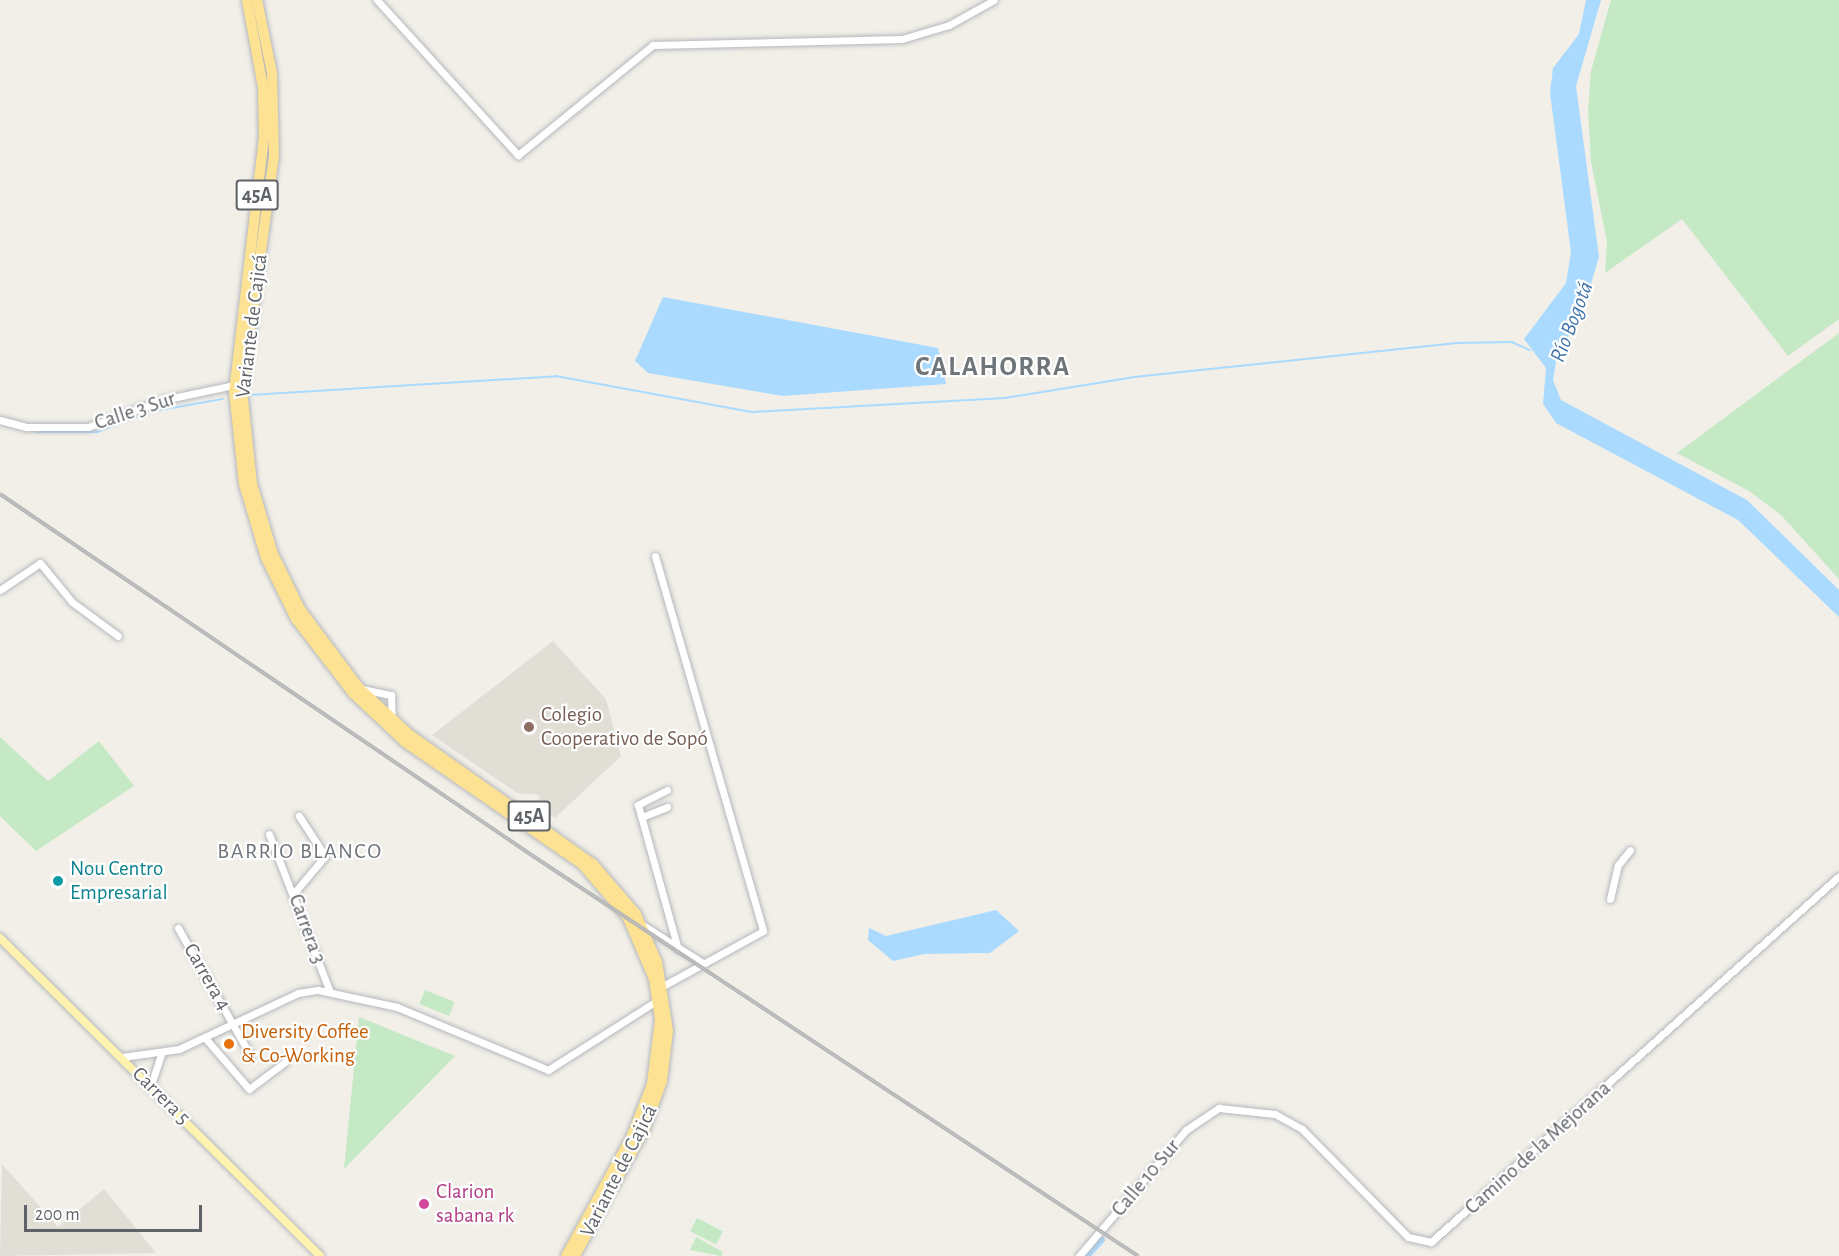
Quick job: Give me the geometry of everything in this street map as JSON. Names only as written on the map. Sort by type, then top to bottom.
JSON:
[{"type":"highway","name":"Variante de Cajicá","points":[[247,0],[262,77],[264,137],[236,389],[244,484],[266,558],[321,655],[405,742],[562,848],[599,881],[638,935],[658,1000],[656,1066],[641,1116],[566,1256]]},
{"type":"highway","name":"Variante de Cajicá","points":[[236,389],[274,156],[272,73],[257,0]]},
{"type":"highway","name":"Variante de Cajicá","points":[[239,417],[252,484],[273,554],[300,609],[359,688],[392,721],[574,848],[606,876],[641,924],[663,986],[668,1031],[656,1102],[575,1256]]},
{"type":"main road","name":"Carrera 5","points":[[0,938],[151,1085],[320,1256]]},
{"type":"street","points":[[377,0],[518,155],[649,46],[902,39],[949,25],[994,0]]},
{"type":"street","name":"Calle 3 Sur","points":[[0,420],[27,427],[88,427],[163,400],[236,389]]},
{"type":"street","points":[[655,556],[763,931],[663,986]]},
{"type":"street","points":[[0,590],[40,563],[72,602],[118,636]]},
{"type":"street","points":[[359,688],[393,694],[392,721]]},
{"type":"street","points":[[667,790],[638,804],[678,949]]},
{"type":"street","points":[[642,817],[667,807]]},
{"type":"street","points":[[294,893],[325,856],[298,816]]},
{"type":"street","name":"Carrera 3","points":[[269,834],[294,893],[330,992]]},
{"type":"street","points":[[1610,899],[1618,865],[1630,850]]},
{"type":"street","name":"Camino de la Mejorana","points":[[1219,1108],[1275,1113],[1302,1129],[1408,1237],[1431,1242],[1839,876]]},
{"type":"street","points":[[641,924],[703,963]]},
{"type":"street","name":"Carrera 4","points":[[178,928],[250,1055]]},
{"type":"street","points":[[122,1057],[161,1054],[206,1040],[298,993],[330,992],[396,1007],[542,1070],[564,1064],[658,1000]]},
{"type":"street","points":[[206,1040],[249,1089],[285,1062]]},
{"type":"street","points":[[151,1085],[161,1054]]},
{"type":"street","name":"Calle 10 Sur","points":[[1079,1256],[1186,1130],[1219,1108]]},
{"type":"shaded area","name":"Colegio Cooperativo de Sopó","points":[[553,641],[606,699],[621,756],[555,818],[540,807],[539,795],[517,793],[432,735]]},
{"type":"shaded area","points":[[2,1164],[58,1227],[104,1189],[156,1253],[0,1256]]},
{"type":"green space","points":[[1611,0],[1839,0],[1839,319],[1788,356],[1682,219],[1605,273],[1607,242],[1591,162],[1588,111],[1591,71]]},
{"type":"green space","points":[[1839,333],[1839,579],[1781,515],[1749,491],[1677,453]]},
{"type":"green space","points":[[0,737],[48,781],[99,741],[134,786],[36,851],[0,816]]},
{"type":"green space","points":[[425,990],[455,1002],[449,1016],[419,1004]]},
{"type":"green space","points":[[359,1017],[455,1056],[344,1169]]},
{"type":"green space","points":[[697,1218],[723,1231],[716,1245],[690,1231]]},
{"type":"green space","points":[[696,1237],[723,1252],[721,1256],[690,1250]]},
{"type":"water","name":"Río Bogotá","points":[[1586,0],[1601,0],[1576,86],[1599,257],[1583,310],[1557,356],[1553,380],[1561,400],[1747,500],[1839,590],[1839,617],[1738,520],[1556,423],[1543,404],[1546,368],[1524,339],[1566,283],[1571,252],[1550,93],[1553,68],[1579,34]]},
{"type":"water","points":[[663,297],[938,348],[946,384],[783,396],[648,373],[635,361]]},
{"type":"water","points":[[996,910],[1019,931],[990,953],[924,954],[893,961],[868,940],[869,928],[886,936]]},
{"type":"waterway","points":[[249,395],[556,376],[753,412],[1005,398],[1134,377],[1456,343],[1512,342],[1530,350]]},
{"type":"waterway","points":[[36,432],[97,432],[149,412],[223,399]]},
{"type":"waterway","points":[[1087,1256],[1102,1240]]},
{"type":"railway","points":[[0,494],[536,858],[1138,1256]]},
{"type":"place","name":"Colegio Cooperativo de Sopó","points":[[529,727]]},
{"type":"place","name":"Nou Centro Empresarial","points":[[58,881]]},
{"type":"place","name":"Diversity Coffee & Co-Working","points":[[229,1044]]},
{"type":"place","name":"Clarion sabana rk","points":[[424,1204]]},
{"type":"district","name":"CALAHORRA","points":[[993,367]]},
{"type":"district","name":"BARRIO BLANCO","points":[[300,852]]}]
